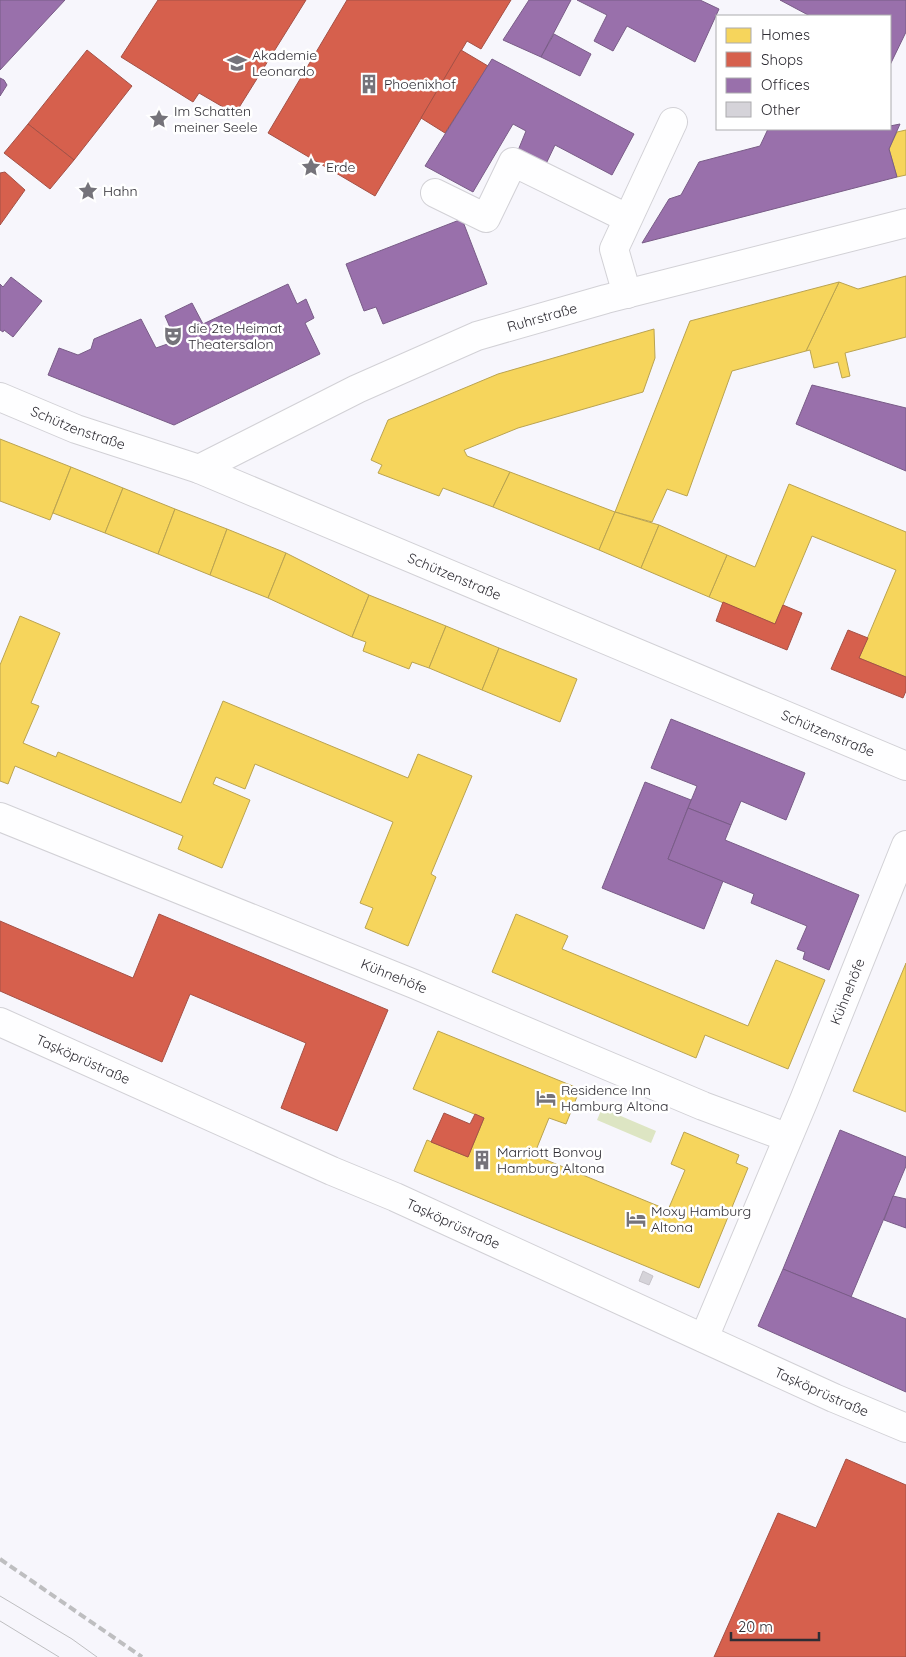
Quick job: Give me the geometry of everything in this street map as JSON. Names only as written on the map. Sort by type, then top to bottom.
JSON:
[{"type":"street","points":[[627,294],[614,249],[673,122]]},
{"type":"street","points":[[434,193],[486,218],[512,162],[628,218]]},
{"type":"street","name":"Ruhrstraße","points":[[199,469],[357,389],[477,336],[627,294],[906,223]]},
{"type":"street","name":"Schützenstraße","points":[[0,397],[76,430],[199,469],[906,766]]},
{"type":"street","name":"Kühnehöfe","points":[[0,817],[414,984],[686,1099],[786,1137]]},
{"type":"street","name":"Kühnehöfe","points":[[704,1338],[906,845]]},
{"type":"street","name":"Taşköprüstraße","points":[[0,1022],[332,1171],[395,1197],[906,1428]]},
{"type":"green space","points":[[602,1108],[656,1131],[651,1143],[597,1120]]},
{"type":"building: Homes","points":[[906,130],[906,175],[897,177],[889,149],[897,132]]},
{"type":"building: Homes","points":[[906,276],[906,337],[845,353],[850,376],[842,378],[838,362],[814,368],[810,350],[806,351],[839,282],[858,289]]},
{"type":"building: Homes","points":[[839,282],[806,351],[732,371],[687,496],[667,489],[652,522],[615,512],[690,321]]},
{"type":"building: Homes","points":[[654,329],[655,358],[643,392],[518,428],[464,450],[467,456],[510,472],[493,507],[443,488],[439,496],[378,473],[382,465],[371,460],[388,420],[498,374]]},
{"type":"building: Homes","points":[[0,439],[71,467],[50,520],[0,501]]},
{"type":"building: Homes","points":[[71,467],[123,488],[105,533],[53,513]]},
{"type":"building: Homes","points":[[510,472],[615,512],[599,550],[493,507]]},
{"type":"building: Homes","points":[[789,484],[906,532],[906,677],[859,658],[896,570],[812,536],[775,624],[709,597],[727,555],[755,567]]},
{"type":"building: Homes","points":[[123,488],[175,509],[158,554],[105,533]]},
{"type":"building: Homes","points":[[175,509],[227,529],[210,575],[158,554]]},
{"type":"building: Homes","points":[[615,512],[659,525],[641,568],[599,550]]},
{"type":"building: Homes","points":[[659,525],[727,555],[709,597],[641,568]]},
{"type":"building: Homes","points":[[227,529],[286,553],[268,598],[210,575]]},
{"type":"building: Homes","points":[[286,553],[369,595],[352,637],[268,598]]},
{"type":"building: Homes","points":[[369,595],[446,626],[429,668],[412,662],[409,669],[363,651],[366,642],[352,637]]},
{"type":"building: Homes","points":[[20,616],[60,633],[31,703],[39,706],[23,743],[56,757],[58,752],[181,803],[223,701],[408,778],[418,754],[472,776],[431,874],[436,877],[408,946],[365,928],[373,908],[360,903],[393,822],[255,764],[245,789],[216,777],[213,784],[250,800],[222,868],[178,849],[183,836],[15,766],[8,784],[0,781],[0,665]]},
{"type":"building: Homes","points":[[446,626],[499,648],[482,690],[429,668]]},
{"type":"building: Homes","points":[[499,648],[577,679],[560,722],[482,690]]},
{"type":"building: Homes","points":[[516,914],[568,936],[562,949],[748,1026],[776,960],[825,980],[788,1069],[705,1035],[696,1058],[492,972]]},
{"type":"building: Homes","points":[[906,963],[906,1112],[853,1091]]},
{"type":"building: Homes","name":"Marriott Bonvoy Hamburg Altona","points":[[438,1031],[580,1089],[566,1124],[549,1118],[534,1155],[668,1210],[685,1170],[671,1164],[684,1132],[739,1155],[736,1163],[748,1168],[699,1288],[414,1171],[427,1140],[468,1157],[484,1118],[413,1089]]},
{"type":"building: Shops","points":[[158,0],[306,0],[235,114],[199,93],[193,102],[121,57]]},
{"type":"building: Shops","name":"Phoenixhof","points":[[347,0],[511,0],[481,49],[467,41],[375,196],[268,133]]},
{"type":"building: Shops","points":[[87,50],[132,86],[74,160],[28,124]]},
{"type":"building: Shops","points":[[461,50],[488,66],[445,133],[421,118]]},
{"type":"building: Shops","points":[[28,124],[74,160],[50,189],[4,153]]},
{"type":"building: Shops","points":[[5,172],[25,190],[0,225],[0,173]]},
{"type":"building: Shops","points":[[723,602],[775,624],[783,605],[802,613],[787,650],[716,621]]},
{"type":"building: Shops","points":[[848,630],[868,638],[859,658],[906,677],[906,691],[903,698],[831,669]]},
{"type":"building: Shops","points":[[159,914],[388,1010],[337,1131],[281,1108],[306,1043],[190,994],[162,1062],[0,991],[0,921],[133,978]]},
{"type":"building: Shops","points":[[444,1113],[470,1124],[475,1114],[484,1118],[468,1157],[431,1142]]},
{"type":"building: Shops","points":[[846,1459],[906,1485],[906,1657],[714,1657],[778,1513],[816,1528]]},
{"type":"building: Offices","points":[[0,0],[65,0],[0,70]]},
{"type":"building: Offices","points":[[529,0],[571,0],[541,57],[503,40]]},
{"type":"building: Offices","points":[[577,0],[700,0],[719,9],[695,62],[627,26],[613,51],[594,41],[607,15]]},
{"type":"building: Offices","points":[[780,0],[906,0],[906,32],[891,63],[891,15],[808,15]]},
{"type":"building: Offices","points":[[554,34],[591,54],[580,76],[541,57]]},
{"type":"building: Offices","points":[[492,59],[634,134],[612,175],[555,145],[545,166],[517,153],[526,131],[513,124],[473,192],[425,166]]},
{"type":"building: Offices","points":[[0,78],[7,85],[0,96]]},
{"type":"building: Offices","points":[[900,124],[889,149],[897,177],[642,243],[669,199],[681,195],[699,162],[760,146],[768,130],[891,130],[891,126]]},
{"type":"building: Offices","points":[[462,219],[487,284],[383,324],[376,307],[364,311],[346,264]]},
{"type":"building: Offices","points":[[11,277],[42,301],[13,337],[4,330],[3,332],[0,330],[0,284],[3,287]]},
{"type":"building: Offices","points":[[288,284],[297,304],[306,299],[314,318],[305,323],[320,354],[174,425],[48,375],[59,348],[78,355],[91,349],[94,339],[141,319],[156,348],[176,341],[165,316],[192,303],[203,324]]},
{"type":"building: Offices","points":[[812,385],[906,408],[906,471],[796,424]]},
{"type":"building: Offices","points":[[671,719],[805,773],[786,820],[741,801],[731,825],[688,808],[697,786],[651,768]]},
{"type":"building: Offices","points":[[645,782],[691,800],[668,859],[723,881],[704,929],[602,888]]},
{"type":"building: Offices","points":[[688,808],[731,825],[725,840],[859,895],[829,970],[803,959],[805,952],[797,949],[807,926],[751,903],[754,894],[668,859]]},
{"type":"building: Offices","points":[[840,1130],[906,1157],[906,1166],[851,1297],[783,1269]]},
{"type":"building: Offices","points":[[893,1196],[906,1199],[906,1228],[884,1220]]},
{"type":"building: Offices","points":[[783,1269],[906,1319],[906,1392],[758,1326]]},
{"type":"building: Other","points":[[643,1271],[653,1276],[649,1285],[639,1281]]},
{"type":"tram line","points":[[0,1596],[72,1639],[97,1657]]},
{"type":"tram line","points":[[0,1621],[59,1657]]},
{"type":"railway","points":[[0,1559],[142,1657]]},
{"type":"place","name":"Akademie Leonardo","points":[[237,63]]},
{"type":"place","name":"Phoenixhof","points":[[369,84]]},
{"type":"place","name":"Im Schatten meiner Seele","points":[[159,119]]},
{"type":"place","name":"Erde","points":[[311,167]]},
{"type":"place","name":"Hahn","points":[[88,191]]},
{"type":"place","name":"die 2te Heimat Theatersalon","points":[[173,336]]},
{"type":"place","name":"Residence Inn Hamburg Altona","points":[[546,1098]]},
{"type":"place","name":"Marriott Bonvoy Hamburg Altona","points":[[482,1160]]},
{"type":"place","name":"Moxy Hamburg Altona","points":[[636,1219]]}]
